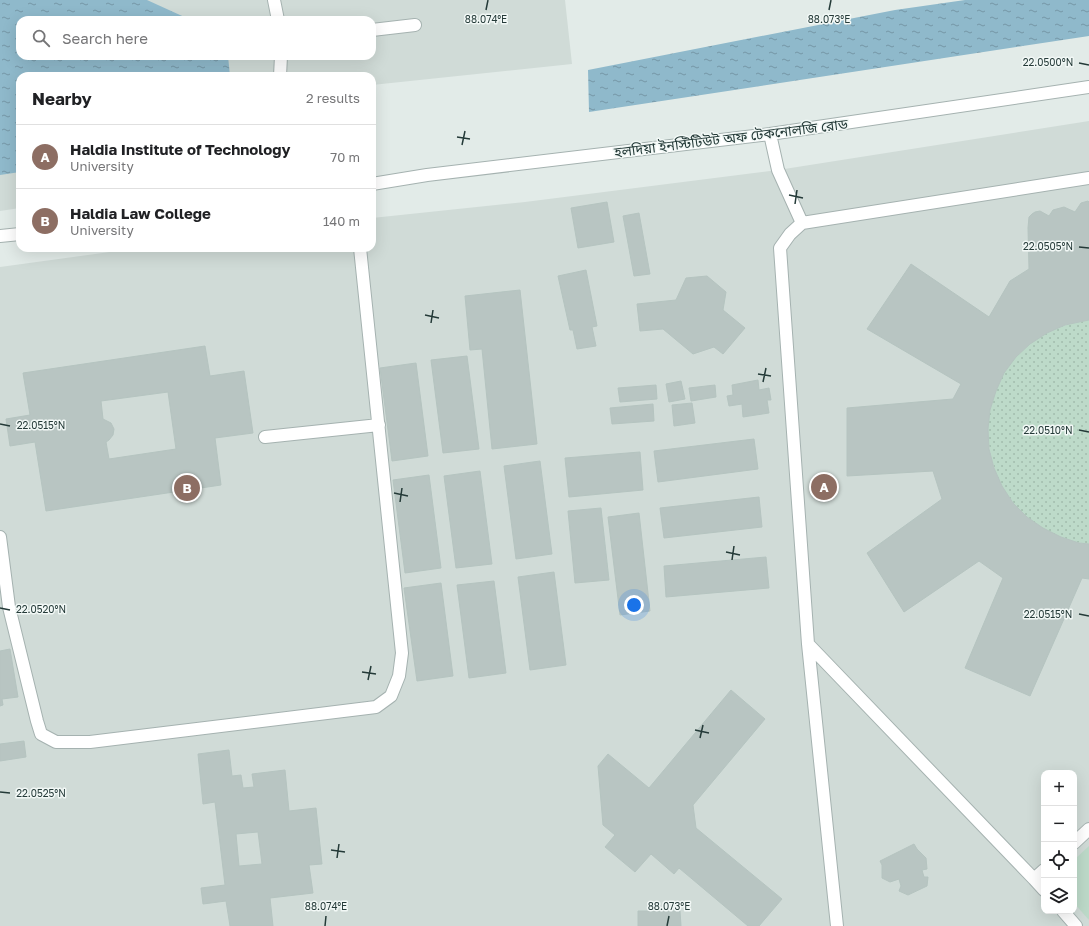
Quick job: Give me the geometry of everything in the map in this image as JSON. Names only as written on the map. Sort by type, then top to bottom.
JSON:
[{"type":"street","points":[[274,0],[277,16]]},
{"type":"street","points":[[376,30],[415,25]]},
{"type":"street","points":[[280,72],[281,60]]},
{"type":"street","name":"হলদিয়া ইনস্টিটিউট অফ টেকনোলজি রোড","points":[[376,183],[427,175],[770,134],[1089,88]]},
{"type":"street","points":[[770,134],[778,170],[802,223]]},
{"type":"street","points":[[837,926],[808,644],[780,248],[790,234],[802,223],[1089,178]]},
{"type":"street","points":[[0,236],[16,234]]},
{"type":"street","points":[[0,537],[4,608],[41,734],[56,742],[90,742],[376,707],[391,696],[399,676],[402,653],[360,252]]},
{"type":"street","points":[[265,437],[379,425]]},
{"type":"street","points":[[808,644],[1041,887]]},
{"type":"street","points":[[1075,842],[1089,829]]},
{"type":"street","points":[[1034,879],[1041,873]]},
{"type":"street","points":[[1065,914],[1074,925]]},
{"type":"shaded area","points":[[0,0],[565,0],[572,64],[376,85],[376,72],[16,72],[16,209],[0,211]]},
{"type":"shaded area","points":[[1089,121],[1089,926],[0,926],[0,267],[110,252],[376,252],[376,218],[525,202],[778,170]]},
{"type":"green space","points":[[1089,320],[1089,544],[1055,535],[1027,517],[1006,492],[993,463],[988,431],[992,399],[1006,369],[1031,343],[1044,334],[1065,325]]},
{"type":"green space","points":[[1089,846],[1089,920],[1077,906],[1077,857]]},
{"type":"water","points":[[0,0],[147,0],[182,16],[16,16],[16,60],[228,60],[230,72],[16,72],[16,173],[0,175]]},
{"type":"water","points":[[965,0],[1089,0],[1089,36],[589,112],[588,70],[895,10]]},
{"type":"building","points":[[1088,201],[1089,320],[1065,325],[1047,333],[1030,344],[1016,357],[1004,373],[990,410],[988,429],[989,449],[994,468],[1002,486],[1013,503],[1027,517],[1043,528],[1061,537],[1079,543],[1089,544],[1089,579],[1082,578],[1030,696],[965,668],[1003,578],[979,561],[904,612],[867,553],[942,499],[933,471],[847,476],[847,408],[953,399],[961,384],[867,329],[911,264],[989,317],[1010,281],[1029,269],[1029,217],[1035,212],[1040,211],[1049,216],[1053,210],[1064,207],[1075,212],[1081,203]]},
{"type":"building","points":[[607,202],[614,242],[578,248],[571,208]]},
{"type":"building","points":[[639,213],[650,274],[634,276],[623,216]]},
{"type":"building","points":[[586,270],[597,326],[592,327],[596,346],[577,349],[573,330],[570,330],[558,276]]},
{"type":"building","points":[[707,276],[726,292],[723,310],[745,328],[723,354],[714,347],[693,354],[663,329],[640,331],[637,304],[676,300],[686,278]]},
{"type":"building","points":[[520,290],[537,444],[492,449],[482,349],[470,350],[465,296]]},
{"type":"building","points":[[205,346],[210,376],[244,371],[253,433],[215,438],[221,485],[46,511],[35,442],[10,446],[6,419],[30,415],[23,373]],"holes":[[[168,392],[176,449],[109,459],[106,442],[113,435],[114,429],[111,423],[103,419],[101,401]]]},
{"type":"building","points":[[467,356],[479,449],[443,453],[431,360]]},
{"type":"building","points":[[416,363],[428,456],[392,461],[380,368]]},
{"type":"building","points":[[758,380],[759,390],[769,388],[771,400],[767,400],[769,413],[743,417],[742,404],[729,406],[727,396],[733,395],[732,385]]},
{"type":"building","points":[[681,381],[685,399],[669,402],[666,384]]},
{"type":"building","points":[[656,385],[657,399],[620,402],[618,388]]},
{"type":"building","points":[[715,385],[716,397],[691,401],[689,388]]},
{"type":"building","points":[[692,403],[695,423],[674,426],[672,405]]},
{"type":"building","points":[[653,404],[654,421],[612,424],[610,408]]},
{"type":"building","points":[[754,439],[758,469],[658,482],[654,451]]},
{"type":"building","points":[[640,452],[643,490],[569,497],[565,458]]},
{"type":"building","points":[[540,461],[552,554],[516,559],[504,466]]},
{"type":"building","points":[[480,471],[492,564],[456,568],[444,476]]},
{"type":"building","points":[[429,475],[441,568],[405,573],[393,480]]},
{"type":"building","points":[[759,497],[762,527],[664,538],[660,508]]},
{"type":"building","points":[[601,508],[609,580],[575,583],[568,511]]},
{"type":"building","points":[[639,513],[650,611],[620,615],[608,517]]},
{"type":"building","points":[[766,557],[769,588],[666,597],[664,566]]},
{"type":"building","points":[[554,572],[566,665],[530,670],[518,577]]},
{"type":"building","points":[[494,581],[506,673],[469,678],[457,585]]},
{"type":"building","points":[[441,583],[453,676],[417,681],[404,588]]},
{"type":"building","points":[[10,649],[18,697],[2,699],[3,705],[0,706],[0,651]]},
{"type":"building","points":[[731,690],[765,719],[693,805],[696,828],[782,899],[759,926],[748,926],[679,868],[674,874],[651,854],[635,872],[605,847],[615,835],[603,825],[598,766],[608,754],[649,788]]},
{"type":"building","points":[[24,741],[26,757],[0,761],[0,744]]},
{"type":"building","points":[[229,750],[232,776],[241,775],[243,788],[254,787],[252,774],[285,770],[289,811],[316,808],[322,864],[309,865],[313,893],[270,898],[273,926],[230,926],[226,901],[203,904],[201,888],[225,885],[215,802],[203,804],[198,754]],"holes":[[[258,832],[262,864],[239,866],[236,834]]]},
{"type":"building","points":[[914,844],[926,858],[927,869],[922,870],[924,877],[928,877],[927,886],[908,895],[899,891],[901,886],[899,879],[890,882],[882,878],[882,865],[880,861]]},
{"type":"building","points":[[638,911],[680,911],[681,926],[638,926]]},
{"type":"place","name":"Haldia Institute of Technology","points":[[824,487]]},
{"type":"place","name":"Haldia Law College","points":[[187,488]]}]
